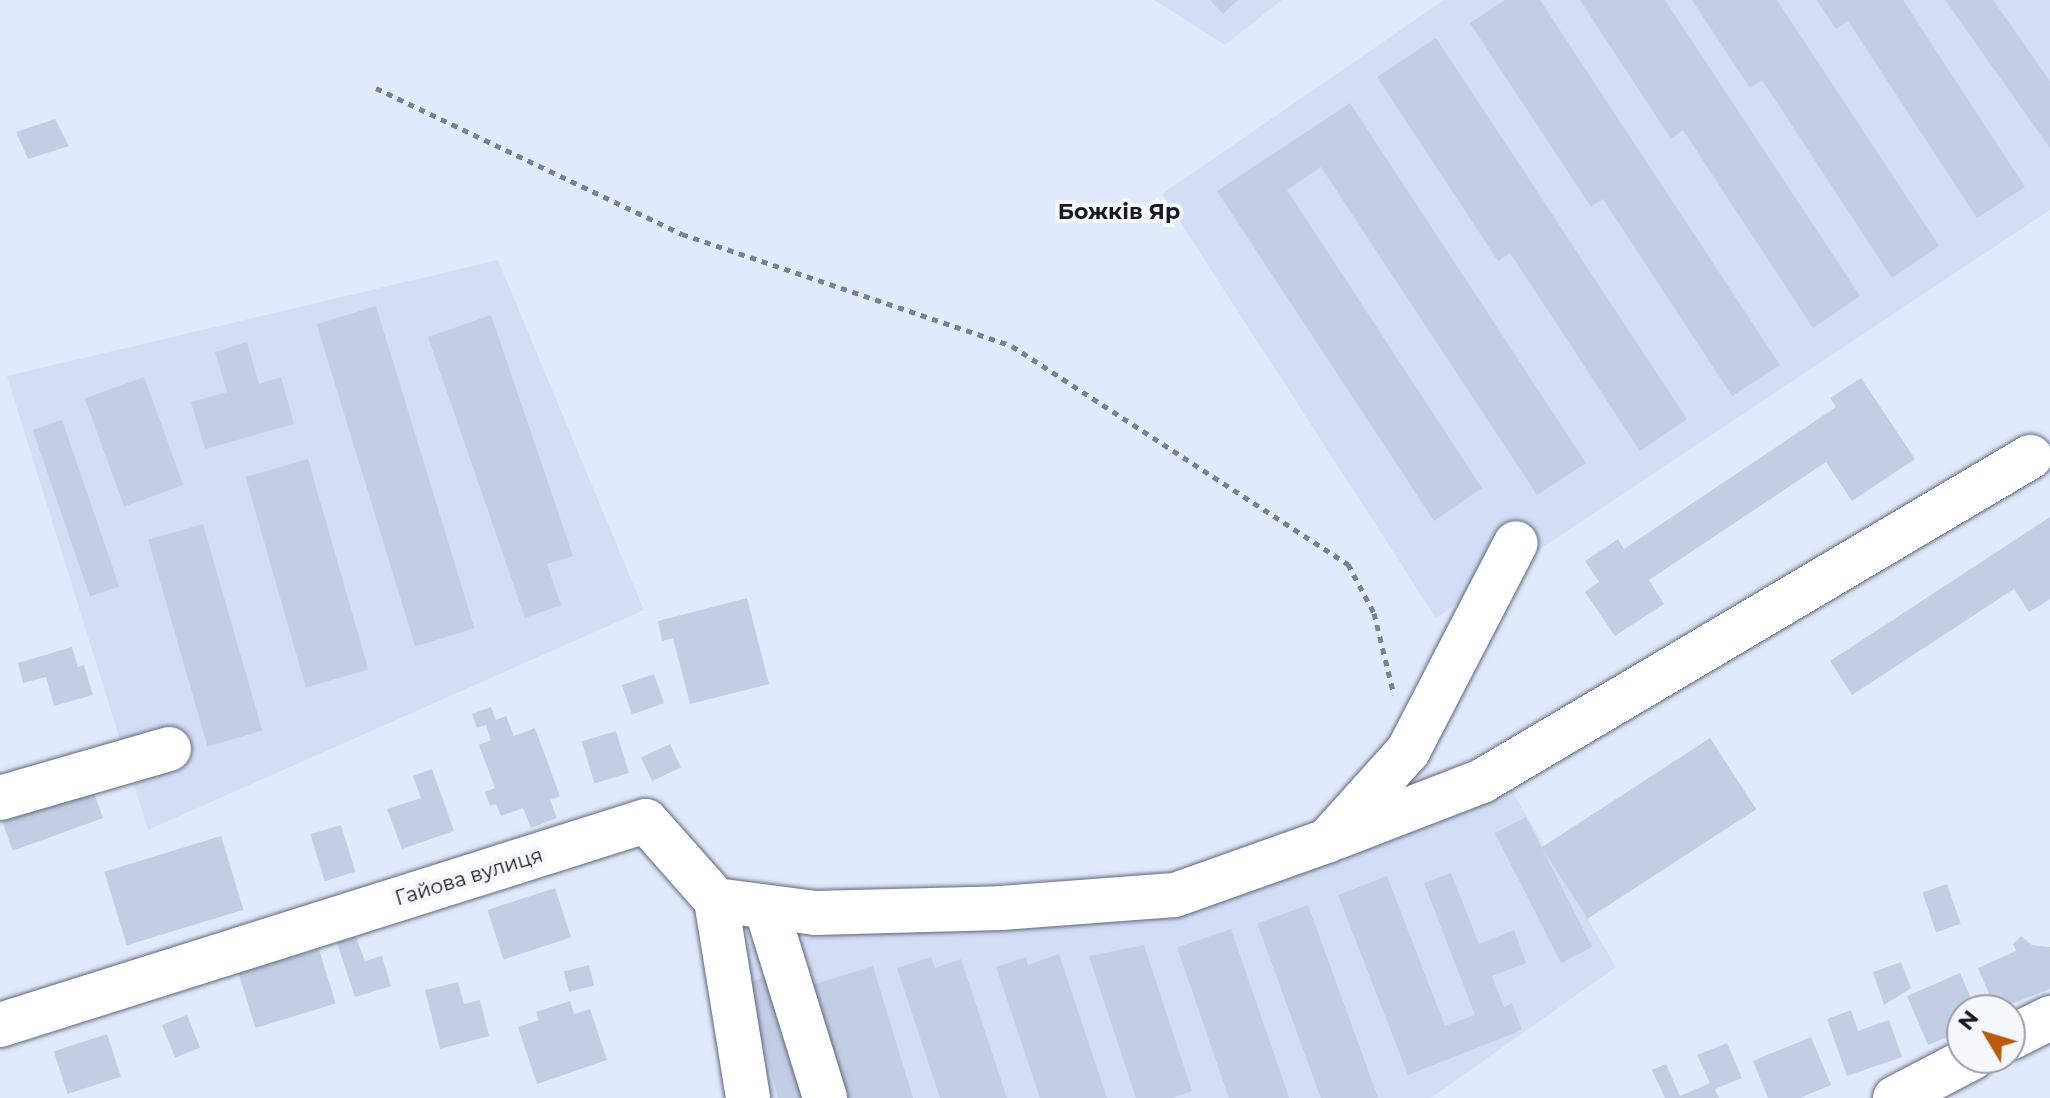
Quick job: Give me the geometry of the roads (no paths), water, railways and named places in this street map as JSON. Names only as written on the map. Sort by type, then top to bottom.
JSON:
[{"type":"street","points":[[748,1098],[716,900],[815,913],[1001,908],[1175,895],[1482,781],[2030,457]]},
{"type":"street","points":[[1327,841],[1408,751],[1516,543]]},
{"type":"street","points":[[0,798],[169,749]]},
{"type":"street","name":"Гайова вулиця","points":[[0,1025],[646,821],[716,900]]},
{"type":"street","points":[[766,907],[825,1098]]},
{"type":"street","points":[[1895,1098],[1946,1072]]},
{"type":"district","name":"Божків Яр","points":[[1119,212]]}]
